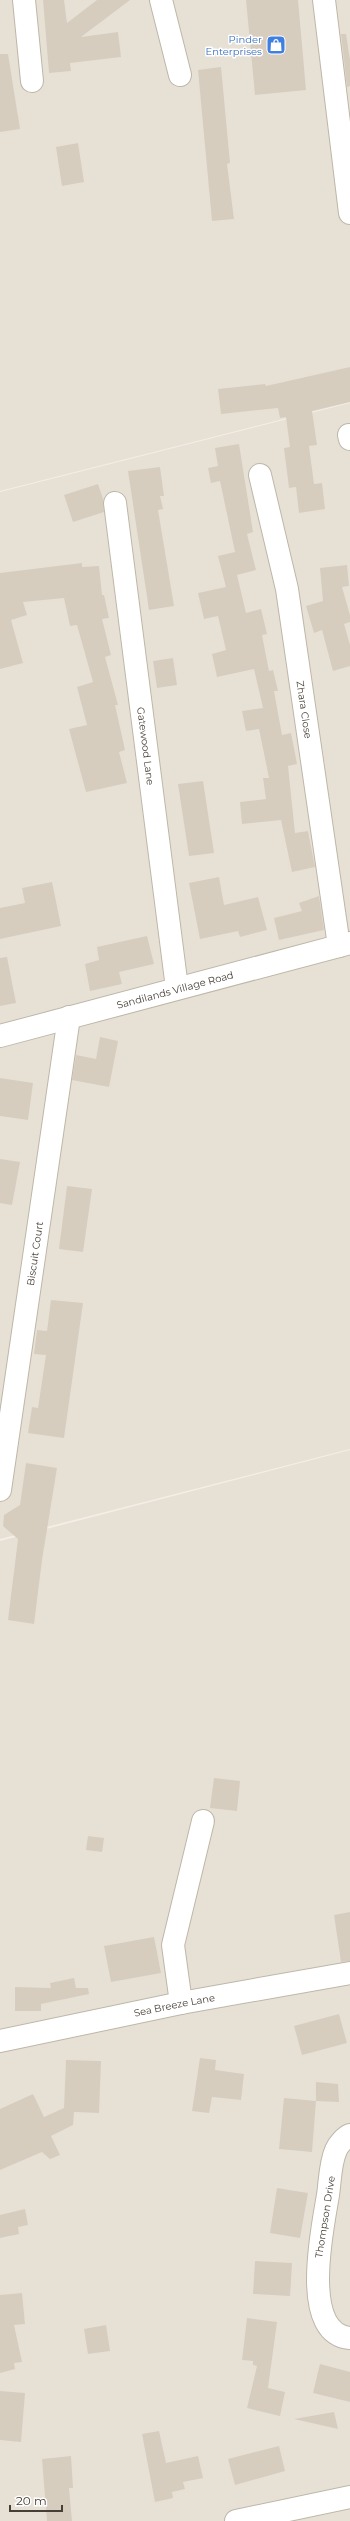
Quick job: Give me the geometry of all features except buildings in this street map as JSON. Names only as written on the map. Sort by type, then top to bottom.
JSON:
[{"type":"street","points":[[24,0],[32,81]]},
{"type":"street","points":[[161,0],[180,75]]},
{"type":"street","points":[[324,0],[350,213]]},
{"type":"street","name":"Zhara Close","points":[[260,475],[287,590],[345,944]]},
{"type":"street","name":"Gatewood Lane","points":[[115,503],[177,988]]},
{"type":"street","name":"Sandilands Village Road","points":[[0,1036],[345,944]]},
{"type":"street","name":"Biscuit Court","points":[[0,1490],[69,1017]]},
{"type":"street","points":[[180,2003],[173,1945],[203,1821]]},
{"type":"street","name":"Sea Breeze Lane","points":[[0,2040],[180,2003],[350,1973]]},
{"type":"street","name":"Thompson Drive","points":[[350,2135],[336,2151],[317,2259],[320,2300],[326,2321],[334,2332],[350,2338]]},
{"type":"street","points":[[236,2521],[350,2497]]},
{"type":"shaded area","points":[[0,0],[350,0],[350,402],[0,491]]},
{"type":"shaded area","points":[[350,403],[350,1449],[0,1539],[0,492]]},
{"type":"shaded area","points":[[350,1450],[350,2521],[0,2521],[0,1541]]},
{"type":"place","name":"Pinder Enterprises","points":[[276,45]]}]
